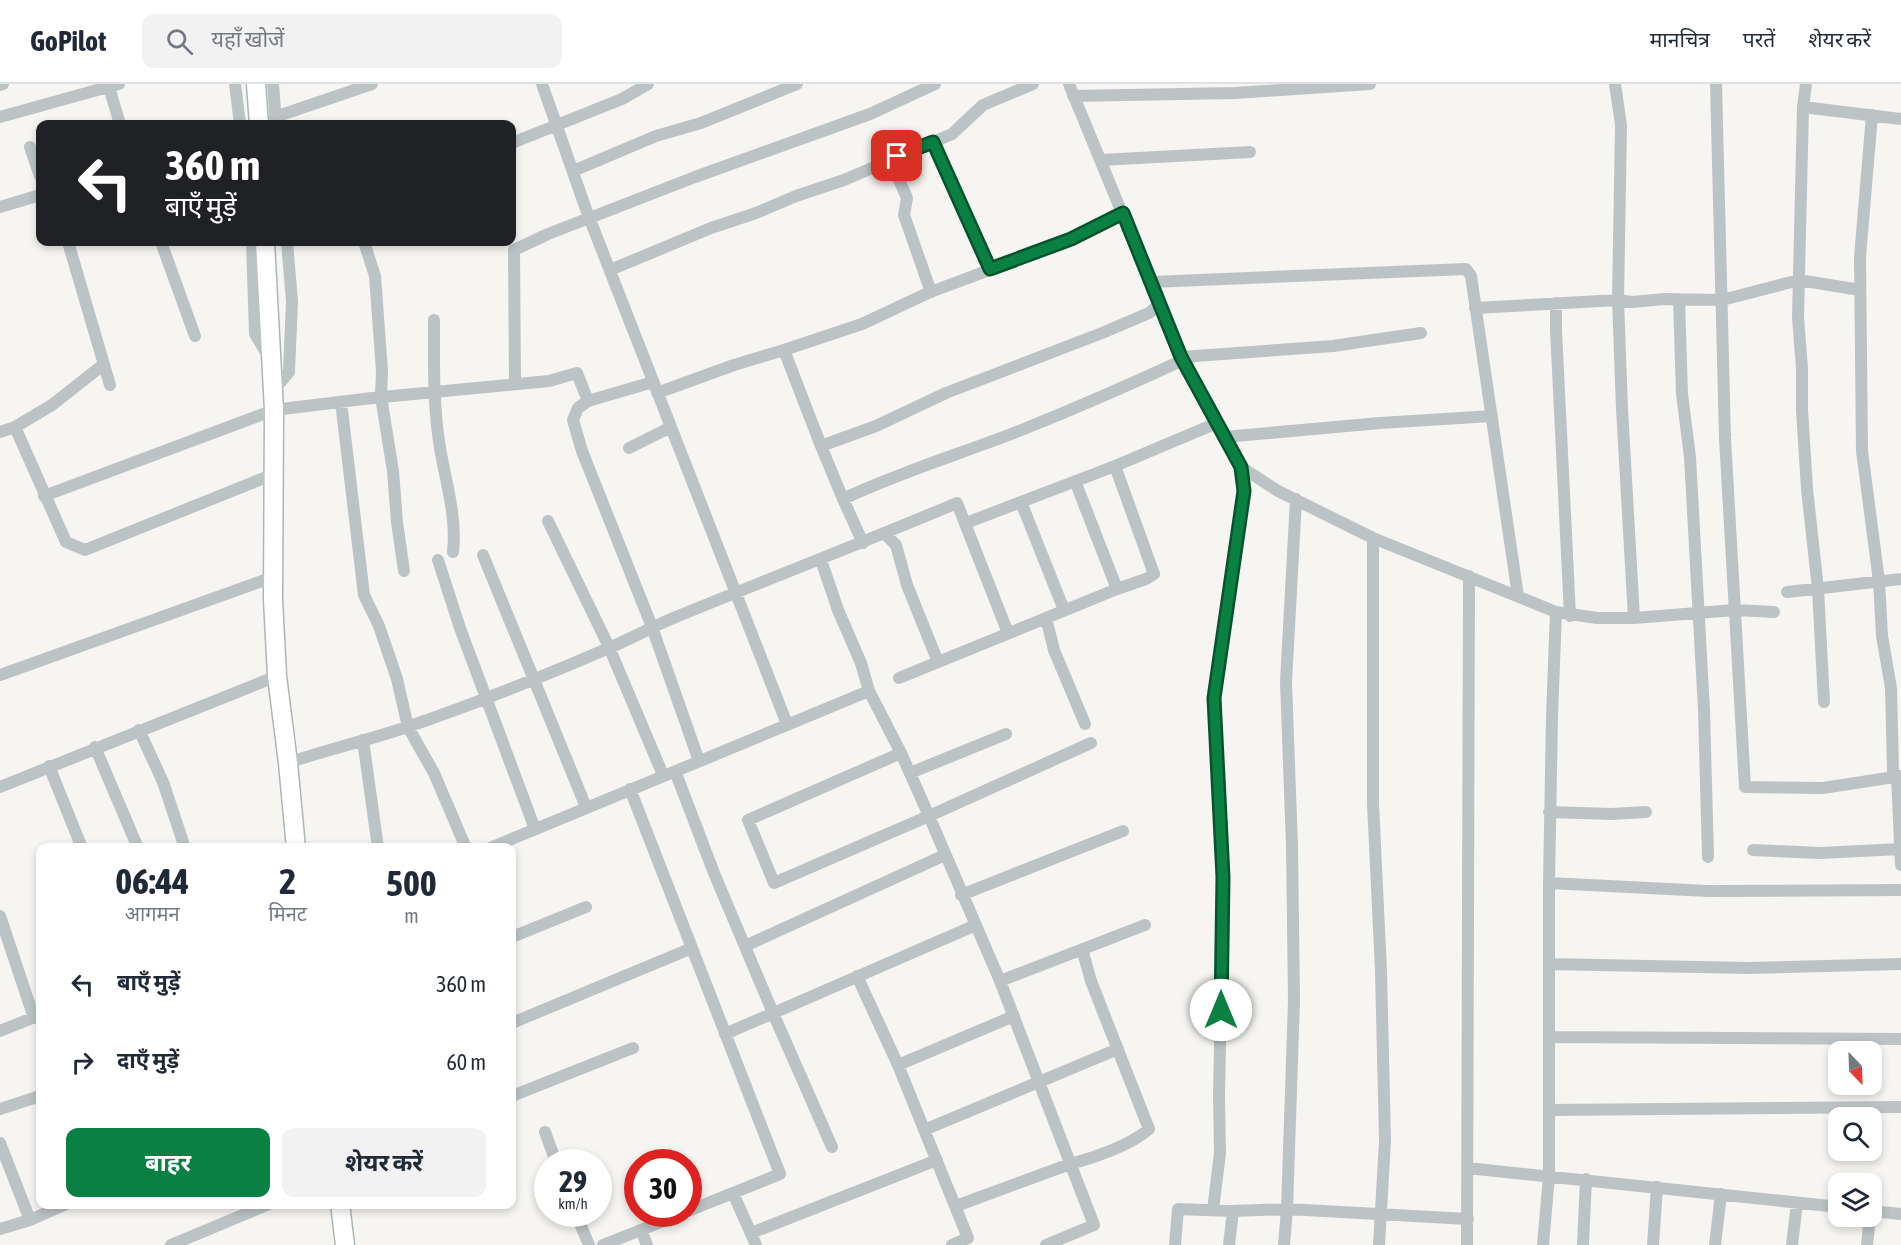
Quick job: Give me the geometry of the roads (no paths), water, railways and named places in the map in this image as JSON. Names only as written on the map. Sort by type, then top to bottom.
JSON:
[{"type":"main road","points":[[256,84],[269,120]]},
{"type":"main road","points":[[265,246],[274,410],[273,577],[276,676],[288,763],[296,843]]},
{"type":"main road","points":[[341,1209],[345,1245]]},
{"type":"street","points":[[235,84],[240,120]]},
{"type":"street","points":[[270,120],[273,84]]},
{"type":"street","points":[[275,120],[372,84]]},
{"type":"street","points":[[542,84],[590,218],[787,724]]},
{"type":"street","points":[[516,141],[622,99],[648,84]]},
{"type":"street","points":[[573,171],[656,136],[701,123],[796,84]]},
{"type":"street","points":[[515,384],[514,250],[548,234],[695,177],[870,114],[935,84]]},
{"type":"street","points":[[610,270],[711,228],[844,180],[952,134],[983,105],[1033,84]]},
{"type":"street","points":[[1213,1210],[1220,1153],[1223,877],[1214,698],[1244,491],[1241,467],[1182,358],[1071,90],[1235,89],[1370,84]]},
{"type":"street","points":[[1615,84],[1621,124],[1618,300],[1634,618]]},
{"type":"street","points":[[1716,84],[1725,438],[1745,787],[1823,788],[1899,776]]},
{"type":"street","points":[[1806,84],[1803,107],[1798,316],[1805,457],[1818,589],[1824,702]]},
{"type":"street","points":[[0,117],[114,85],[119,120]]},
{"type":"street","points":[[1803,107],[1901,119]]},
{"type":"street","points":[[1872,115],[1869,165],[1864,198],[1860,290],[1863,368],[1862,451],[1879,581],[1882,636],[1897,743],[1893,771],[1899,776],[1901,865]]},
{"type":"street","points":[[933,142],[990,269]]},
{"type":"street","points":[[30,147],[36,164]]},
{"type":"street","points":[[1101,160],[1250,152]]},
{"type":"street","points":[[890,159],[907,198],[904,215],[931,292]]},
{"type":"street","points":[[0,207],[36,196]]},
{"type":"street","points":[[699,761],[652,627],[582,451],[573,420],[578,408],[588,401],[655,387],[734,365],[862,324],[931,292],[1071,239],[1123,213]]},
{"type":"street","points":[[69,246],[111,385]]},
{"type":"street","points":[[161,246],[195,336]]},
{"type":"street","points":[[252,246],[255,334],[272,364]]},
{"type":"street","points":[[273,391],[290,372],[292,301],[287,246]]},
{"type":"street","points":[[365,246],[375,276],[382,371],[381,397],[393,471],[404,571]]},
{"type":"street","points":[[1150,282],[1466,269],[1471,276],[1518,596]]},
{"type":"street","points":[[1475,308],[1618,300],[1632,302],[1679,299],[1722,300],[1798,280],[1860,290]]},
{"type":"street","points":[[1679,299],[1682,394],[1690,457],[1704,710],[1708,857]]},
{"type":"street","points":[[1556,303],[1570,616]]},
{"type":"street","points":[[821,446],[876,426],[956,389],[1149,314],[1160,304]]},
{"type":"street","points":[[434,320],[434,392],[440,448],[450,494],[455,537],[453,552]]},
{"type":"street","points":[[843,499],[1137,382],[1182,358],[1333,346],[1421,333]]},
{"type":"street","points":[[784,350],[821,446],[863,543]]},
{"type":"street","points":[[0,432],[15,427],[52,405],[104,364]]},
{"type":"street","points":[[44,496],[274,410],[549,381],[577,373],[588,401]]},
{"type":"street","points":[[340,402],[364,595],[379,626],[397,679],[408,727],[434,773],[464,843]]},
{"type":"street","points":[[1224,437],[1492,416]]},
{"type":"street","points":[[966,524],[1217,423]]},
{"type":"street","points":[[15,427],[66,542],[85,550],[274,474]]},
{"type":"street","points":[[628,448],[671,428]]},
{"type":"street","points":[[898,678],[1154,574],[1114,466]]},
{"type":"street","points":[[1241,467],[1278,491],[1373,538],[1570,616],[1634,618],[1735,610],[1774,612]]},
{"type":"street","points":[[1075,481],[1117,589]]},
{"type":"street","points":[[1284,1245],[1294,1001],[1292,846],[1286,682],[1296,499]]},
{"type":"street","points":[[1021,502],[1064,610]]},
{"type":"street","points":[[288,763],[408,727],[486,698],[735,592],[821,560],[957,503],[1008,633]]},
{"type":"street","points":[[548,521],[669,773],[832,1147]]},
{"type":"street","points":[[885,534],[896,545],[907,585],[938,662]]},
{"type":"street","points":[[1373,538],[1373,803],[1381,970],[1385,1141],[1379,1245]]},
{"type":"street","points":[[483,555],[586,807]]},
{"type":"street","points":[[438,560],[535,829]]},
{"type":"street","points":[[821,560],[838,610],[861,663],[869,691],[901,753],[1000,981],[1094,1224],[1046,1245]]},
{"type":"street","points":[[1467,1245],[1469,576]]},
{"type":"street","points":[[0,675],[273,577]]},
{"type":"street","points":[[1787,592],[1901,579]]},
{"type":"street","points":[[1544,1245],[1549,1176],[1548,883],[1556,612]]},
{"type":"street","points":[[1046,618],[1054,650],[1085,724]]},
{"type":"street","points":[[0,787],[276,676]]},
{"type":"street","points":[[502,843],[869,691]]},
{"type":"street","points":[[139,730],[162,782],[183,842]]},
{"type":"street","points":[[910,773],[1006,734]]},
{"type":"street","points":[[363,740],[377,843]]},
{"type":"street","points":[[901,753],[748,820],[774,883],[1091,743]]},
{"type":"street","points":[[95,747],[136,843]]},
{"type":"street","points":[[49,766],[79,843]]},
{"type":"street","points":[[630,789],[780,1174],[702,1205]]},
{"type":"street","points":[[1549,812],[1611,814],[1646,812]]},
{"type":"street","points":[[962,895],[1122,831]]},
{"type":"street","points":[[1753,850],[1820,853],[1900,849]]},
{"type":"street","points":[[745,946],[945,855]]},
{"type":"street","points":[[1548,883],[1708,891],[1901,890]]},
{"type":"street","points":[[516,935],[586,907]]},
{"type":"street","points":[[0,916],[36,1013]]},
{"type":"street","points":[[725,1034],[976,925]]},
{"type":"street","points":[[1000,981],[1145,925]]},
{"type":"street","points":[[516,1021],[692,948]]},
{"type":"street","points":[[956,1206],[1083,1160],[1140,1137],[1149,1129],[1082,949]]},
{"type":"street","points":[[1549,964],[1747,968],[1901,964]]},
{"type":"street","points":[[857,976],[898,1065],[970,1242],[951,1245]]},
{"type":"street","points":[[0,1031],[36,1016]]},
{"type":"street","points":[[898,1065],[1014,1016]]},
{"type":"street","points":[[1549,1037],[1901,1039]]},
{"type":"street","points":[[516,1094],[633,1048]]},
{"type":"street","points":[[924,1130],[1040,1084],[1118,1049]]},
{"type":"street","points":[[0,1109],[36,1097]]},
{"type":"street","points":[[1549,1110],[1901,1107]]},
{"type":"street","points":[[545,1132],[551,1149]]},
{"type":"street","points":[[0,1143],[30,1220]]},
{"type":"street","points":[[751,1233],[937,1160]]},
{"type":"street","points":[[1467,1168],[1828,1206]]},
{"type":"street","points":[[1583,1245],[1586,1179]]},
{"type":"street","points":[[1653,1245],[1657,1187]]},
{"type":"street","points":[[733,1193],[756,1245]]},
{"type":"street","points":[[1715,1245],[1720,1194]]},
{"type":"street","points":[[1792,1245],[1797,1203]]},
{"type":"street","points":[[0,1229],[30,1220],[55,1209]]},
{"type":"street","points":[[171,1245],[257,1209]]},
{"type":"street","points":[[1174,1245],[1178,1209],[1233,1211],[1287,1209],[1468,1219]]},
{"type":"street","points":[[1229,1245],[1233,1211]]},
{"type":"street","points":[[1882,1212],[1901,1214]]},
{"type":"street","points":[[582,1227],[590,1245]]},
{"type":"street","points":[[603,1245],[648,1227]]},
{"type":"street","points":[[1867,1245],[1868,1227]]},
{"type":"street","points":[[641,1230],[647,1245]]}]
